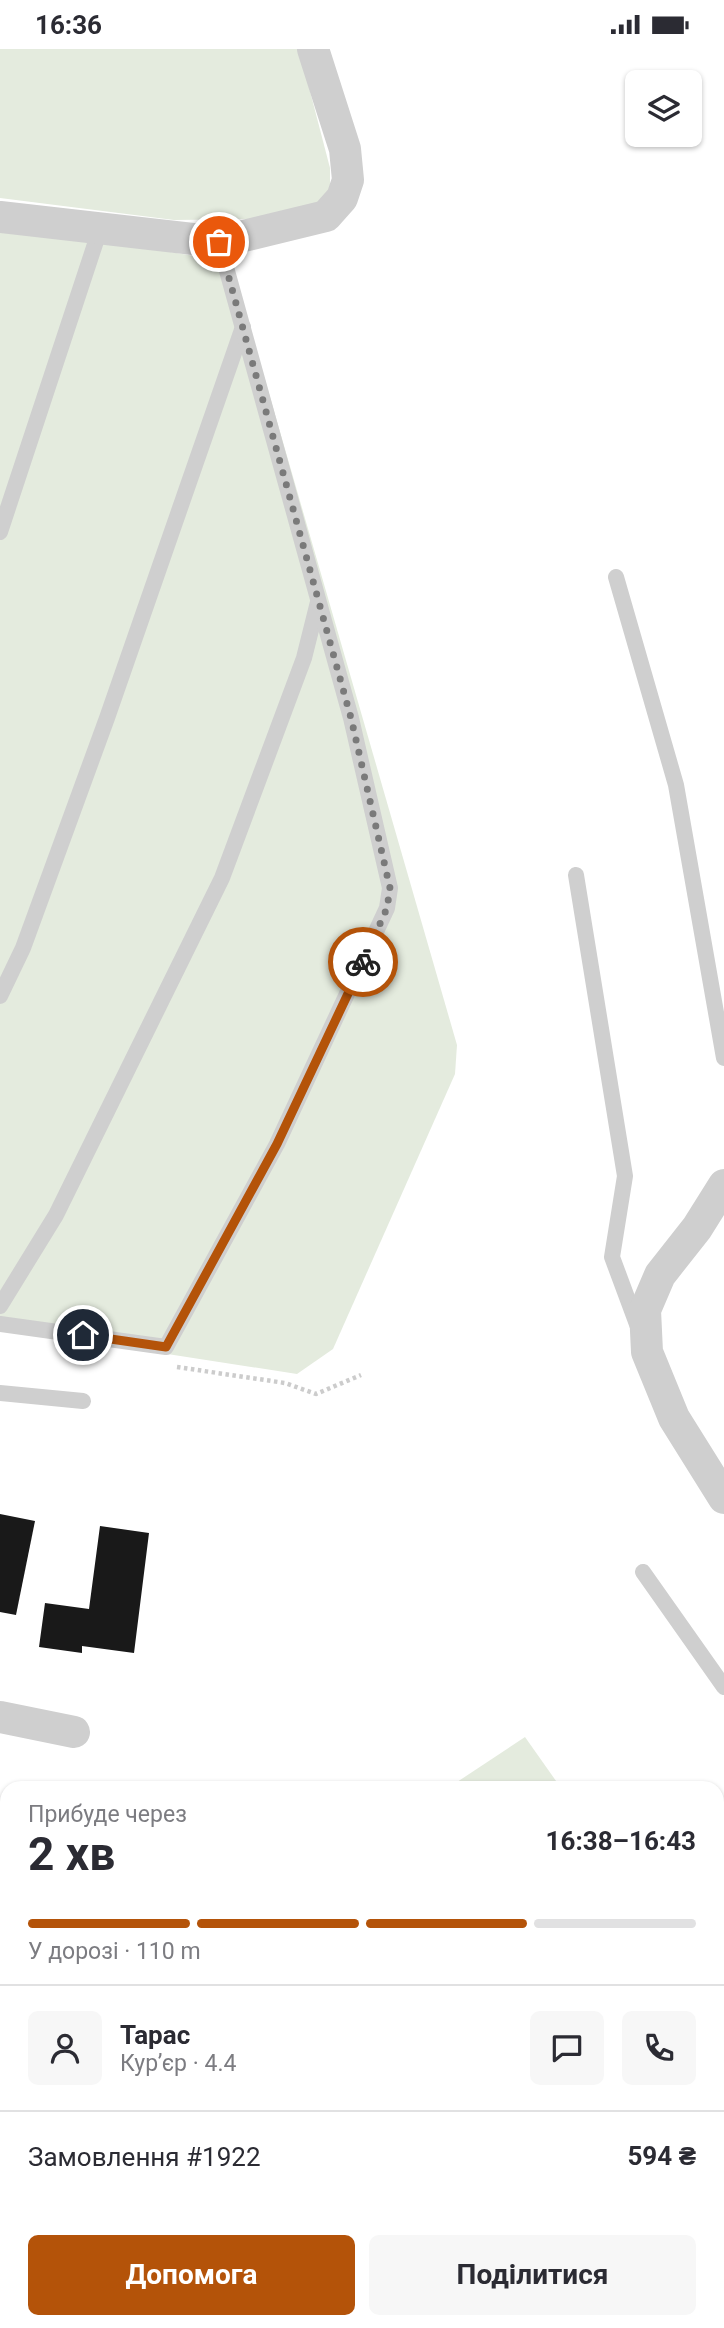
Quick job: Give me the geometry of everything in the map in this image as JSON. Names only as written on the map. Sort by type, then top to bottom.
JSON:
[{"type":"street","points":[[0,216],[219,242],[326,216],[342,198],[348,180],[345,149],[313,49]]},
{"type":"street","points":[[724,1185],[697,1228],[660,1275],[645,1310],[647,1352],[674,1417],[724,1498]]},
{"type":"street","points":[[0,1717],[74,1732]]},
{"type":"lane","points":[[0,532],[101,226]]},
{"type":"lane","points":[[0,1324],[166,1347],[277,1144],[356,980],[387,908],[390,888],[355,731],[219,242]]},
{"type":"lane","points":[[0,996],[23,948],[102,731],[243,327]]},
{"type":"lane","points":[[616,577],[676,785],[724,1058]]},
{"type":"lane","points":[[0,1306],[56,1215],[222,878],[304,658],[318,600]]},
{"type":"lane","points":[[576,875],[625,1176],[612,1257],[647,1352]]},
{"type":"lane","points":[[0,1393],[83,1401]]},
{"type":"lane","points":[[643,1572],[724,1687]]},
{"type":"shaded area","points":[[0,49],[299,49],[330,168],[330,186],[325,202],[257,219],[174,220],[0,198]]},
{"type":"shaded area","points":[[0,229],[73,236],[231,262],[457,1045],[455,1074],[333,1349],[297,1374],[0,1328]]},
{"type":"shaded area","points":[[525,1737],[556,1781],[459,1781]]},
{"type":"building","points":[[0,1514],[35,1521],[16,1615],[0,1612]]},
{"type":"building","points":[[100,1526],[149,1533],[134,1653],[82,1646],[82,1653],[39,1647],[45,1603],[89,1609]]},
{"type":"way so far","points":[[219,242],[351,718],[390,888],[387,908],[363,962]]},
{"type":"route","points":[[83,1335],[166,1347],[277,1144],[363,962]]}]
